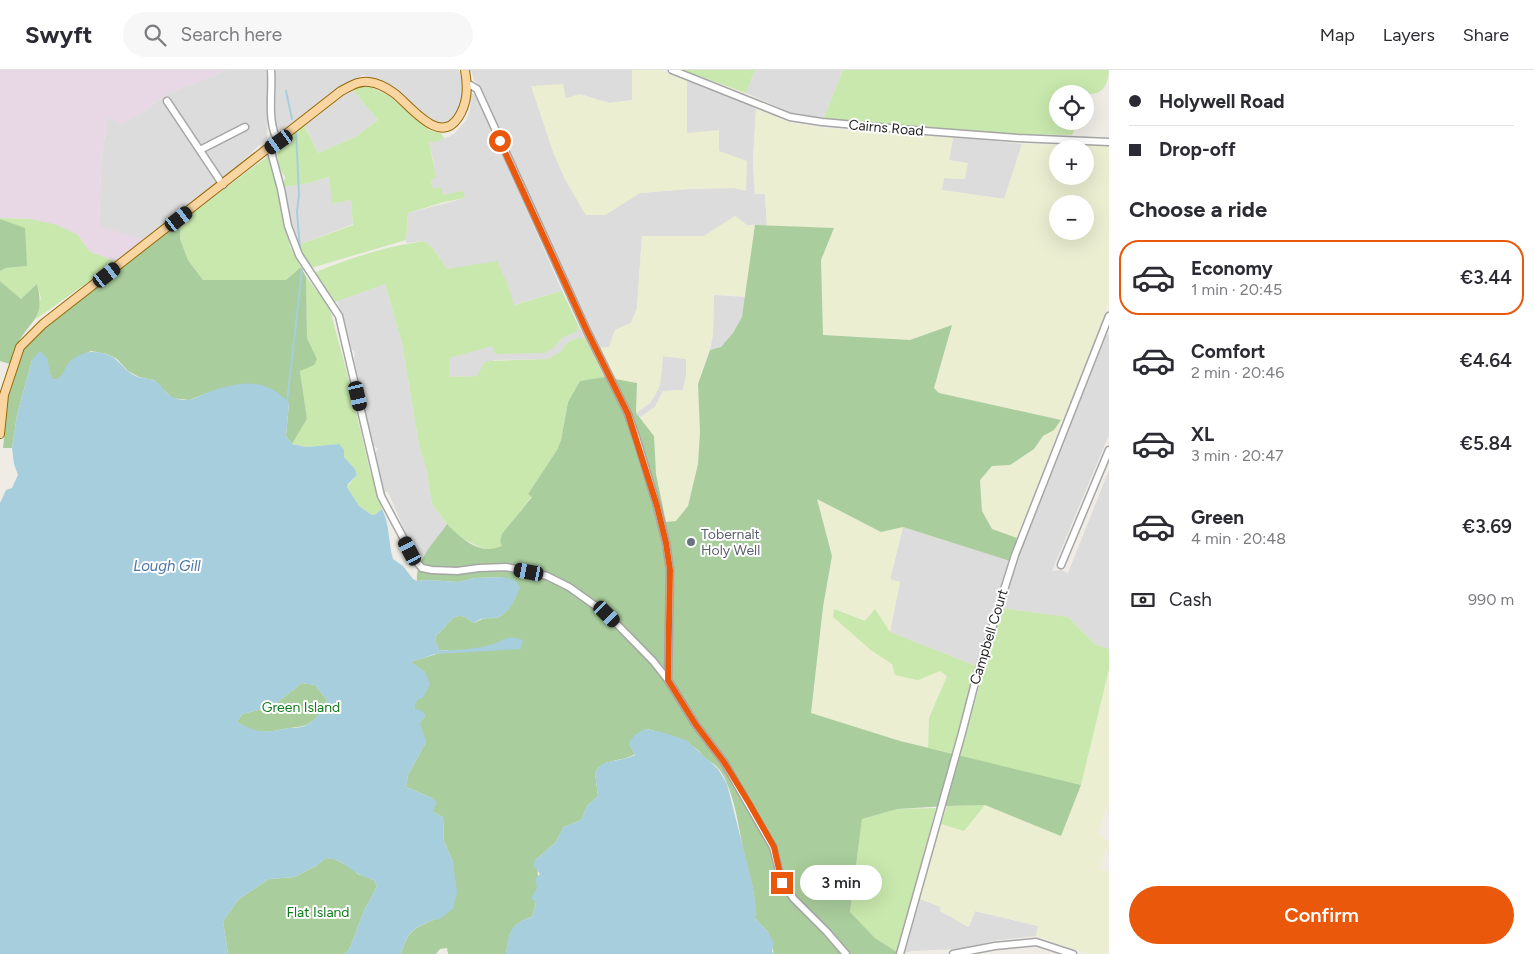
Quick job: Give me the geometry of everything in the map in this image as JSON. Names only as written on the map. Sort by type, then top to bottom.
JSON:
[{"type":"main road","points":[[0,434],[4,395],[13,365],[20,347],[30,336],[279,142],[341,91],[356,83],[368,81],[382,86],[394,94],[437,128],[448,127],[455,123],[463,111],[467,83],[465,70]]},
{"type":"street","points":[[271,70],[273,88],[271,124],[279,142]]},
{"type":"street","name":"Cairns Road","points":[[672,70],[790,117],[822,122],[989,136],[1109,142]]},
{"type":"street","points":[[467,83],[477,89],[587,331],[628,414],[637,440],[657,506],[668,561],[668,680]]},
{"type":"street","points":[[167,101],[223,185]]},
{"type":"street","points":[[200,150],[245,127]]},
{"type":"street","points":[[270,148],[288,226],[299,255],[339,316],[381,496],[415,560],[422,568],[432,570],[457,571],[479,568],[506,568],[547,576],[569,587],[607,614],[654,661],[668,680],[696,725],[724,762],[774,847],[782,883],[794,899],[846,954]]},
{"type":"street","name":"Campbell Court","points":[[900,954],[976,679],[1023,530],[1107,330],[1109,316]]},
{"type":"street","points":[[1061,565],[1109,450]]},
{"type":"street","points":[[953,954],[995,946],[1036,942],[1073,954]]},
{"type":"shaded area","points":[[0,70],[227,70],[167,94],[139,115],[121,124],[107,117],[101,166],[99,226],[146,240],[116,262],[89,251],[78,235],[31,219],[0,218]]},
{"type":"shaded area","points":[[227,70],[266,70],[268,87],[267,138],[226,177],[146,240],[99,227],[101,166],[107,117],[139,115],[167,94]]},
{"type":"shaded area","points":[[276,70],[459,70],[463,83],[463,99],[452,120],[439,124],[380,80],[363,75],[346,85],[281,133],[276,125]]},
{"type":"shaded area","points":[[471,70],[632,70],[633,100],[609,103],[580,94],[553,152],[565,179],[586,215],[605,215],[640,193],[735,188],[746,191],[719,151],[687,134],[687,81],[748,104],[756,109],[753,162],[755,194],[765,193],[767,226],[747,226],[735,216],[704,236],[642,236],[637,308],[631,323],[615,330],[609,347],[600,348]]},
{"type":"shaded area","points":[[755,70],[843,70],[824,118],[792,113],[746,93]]},
{"type":"shaded area","points":[[352,89],[378,120],[355,137],[318,153],[305,126]]},
{"type":"shaded area","points":[[471,95],[476,95],[481,106],[494,136],[493,139],[497,142],[562,291],[513,305],[508,285],[456,268],[447,269],[432,247],[424,241],[406,243],[408,213],[465,198],[443,195],[433,190],[431,180],[434,164],[429,141],[449,137],[455,133],[467,119]]},
{"type":"shaded area","points":[[953,137],[1022,144],[1005,199],[941,190],[944,178],[965,179],[949,161]]},
{"type":"shaded area","points":[[329,177],[333,204],[351,200],[353,224],[298,245],[289,218],[283,187],[309,183]]},
{"type":"shaded area","points":[[385,284],[402,343],[419,445],[427,472],[432,504],[447,524],[421,559],[409,541],[411,536],[405,534],[403,530],[388,492],[384,492],[374,453],[378,449],[372,444],[354,358],[355,355],[337,301]]},
{"type":"shaded area","points":[[714,295],[746,297],[742,317],[733,333],[721,347],[710,350],[713,335]]},
{"type":"shaded area","points":[[579,327],[587,341],[581,337],[568,342],[560,352],[548,359],[494,360],[478,376],[449,377],[449,358],[492,345],[555,347],[562,338],[576,332]]},
{"type":"shaded area","points":[[1106,334],[1109,335],[1109,435],[1052,571],[1061,570],[1068,573],[1109,470],[1109,649],[1095,644],[1068,617],[1001,608],[1026,531]]},
{"type":"shaded area","points":[[663,356],[686,359],[686,376],[683,390],[663,391],[655,407],[639,418],[636,413],[650,403],[660,385]]},
{"type":"shaded area","points":[[903,527],[1010,561],[996,607],[993,607],[976,666],[890,632],[900,582],[890,580]]},
{"type":"shaded area","points":[[920,899],[941,907],[940,911],[969,927],[975,911],[1038,926],[1036,936],[993,941],[959,949],[911,951],[905,953]]},
{"type":"green space","points":[[632,70],[659,70],[687,81],[687,133],[719,130],[719,151],[747,161],[746,191],[735,188],[640,193],[605,215],[586,215],[565,179],[553,152],[531,86],[563,84],[566,98],[580,94],[609,103],[632,100]]},
{"type":"green space","points":[[682,70],[755,70],[746,93]]},
{"type":"green space","points":[[843,70],[1109,70],[1108,79],[1104,87],[1095,94],[1094,85],[1049,85],[1049,130],[1074,130],[1072,135],[948,130],[824,118]]},
{"type":"green space","points":[[370,87],[388,95],[429,130],[441,133],[444,138],[435,142],[429,141],[436,177],[431,180],[433,189],[441,187],[443,195],[463,191],[465,198],[408,213],[406,240],[311,268],[298,245],[353,225],[351,200],[332,204],[329,177],[309,183],[283,187],[285,177],[279,168],[277,147],[304,125],[318,153],[355,137],[378,120],[352,89]]},
{"type":"green space","points":[[756,109],[791,123],[824,128],[953,137],[949,160],[968,163],[965,179],[944,178],[942,190],[1004,199],[1022,144],[1049,145],[1049,185],[1094,185],[1094,146],[1109,146],[1109,302],[1092,350],[1017,538],[992,529],[982,511],[980,480],[992,466],[1010,465],[1034,449],[1043,436],[1054,430],[1061,420],[939,393],[934,388],[952,326],[910,340],[823,335],[821,260],[834,228],[767,226],[765,194],[755,194],[753,162]]},
{"type":"green space","points":[[268,156],[277,183],[290,247],[301,267],[286,280],[203,280],[188,260],[180,239],[181,222]]},
{"type":"green space","points":[[735,216],[747,225],[755,225],[746,297],[714,295],[713,335],[698,384],[700,432],[698,464],[688,506],[676,521],[666,522],[656,474],[654,436],[639,418],[655,407],[663,391],[683,390],[686,376],[686,359],[663,356],[660,385],[656,394],[650,403],[636,413],[637,383],[616,379],[600,348],[609,347],[615,330],[631,323],[637,308],[642,236],[704,236]]},
{"type":"green space","points":[[0,218],[31,219],[57,225],[78,235],[89,251],[116,262],[36,319],[41,298],[37,285],[21,299],[0,281],[0,271],[6,268],[27,266]]},
{"type":"green space","points":[[0,219],[25,228],[27,266],[6,268],[0,271]]},
{"type":"green space","points":[[181,222],[180,239],[188,260],[203,280],[286,280],[301,267],[306,277],[307,338],[317,359],[314,365],[300,371],[307,419],[292,444],[286,436],[289,403],[210,392],[189,400],[172,398],[154,380],[139,377],[128,371],[117,359],[107,354],[91,351],[70,361],[62,376],[56,380],[51,378],[49,369],[32,360],[17,415],[12,448],[3,448],[8,398],[23,350],[45,328]]},
{"type":"green space","points":[[755,225],[834,228],[821,260],[823,335],[910,340],[952,325],[934,388],[939,393],[1061,420],[1054,430],[1043,436],[1034,449],[1010,465],[992,466],[980,480],[982,511],[992,529],[1017,538],[1010,561],[903,527],[881,532],[817,499],[832,556],[823,607],[811,713],[900,741],[1081,785],[1061,836],[985,805],[897,809],[862,819],[850,912],[875,938],[900,954],[774,954],[768,932],[755,918],[755,901],[752,885],[735,810],[729,787],[724,777],[717,767],[694,747],[674,737],[646,729],[629,744],[635,754],[598,768],[595,773],[598,796],[587,806],[581,820],[564,827],[555,843],[535,860],[538,874],[538,889],[532,917],[519,923],[512,930],[506,954],[448,954],[447,948],[440,949],[436,954],[401,954],[406,940],[413,931],[436,919],[453,862],[444,841],[443,817],[433,812],[432,798],[406,787],[408,775],[426,742],[419,724],[425,716],[414,708],[425,672],[410,662],[450,650],[439,650],[435,640],[437,634],[453,618],[462,616],[475,623],[484,619],[499,617],[508,610],[516,597],[504,577],[475,578],[458,582],[417,581],[419,566],[427,551],[447,524],[465,540],[479,547],[494,549],[502,546],[500,541],[502,534],[532,497],[528,494],[557,450],[561,440],[568,402],[580,381],[604,377],[637,383],[636,413],[654,436],[656,474],[666,522],[676,521],[688,506],[698,464],[700,432],[698,384],[710,350],[721,347],[733,333],[742,317]]},
{"type":"green space","points":[[424,241],[432,247],[447,269],[497,261],[508,285],[514,305],[562,291],[579,327],[576,332],[562,338],[555,347],[544,353],[495,354],[492,346],[449,358],[449,377],[478,376],[486,361],[548,359],[560,352],[568,342],[581,337],[587,341],[604,377],[580,381],[568,402],[561,440],[557,450],[528,494],[532,496],[514,519],[503,546],[494,550],[482,548],[461,538],[447,524],[432,504],[427,472],[419,445],[402,343],[385,284],[335,302],[315,275],[316,272],[369,253]]},
{"type":"green space","points":[[306,277],[329,306],[370,471],[382,509],[376,514],[372,515],[359,506],[347,487],[357,475],[355,469],[344,457],[339,444],[306,447],[292,444],[307,419],[300,371],[317,359],[307,338]]},
{"type":"green space","points":[[0,281],[21,299],[37,284],[39,296],[40,305],[38,312],[17,345],[10,364],[0,361]]},
{"type":"green space","points":[[817,499],[881,532],[903,527],[890,579],[900,582],[890,632],[834,609],[833,617],[872,651],[918,680],[940,671],[947,676],[929,718],[928,748],[811,713],[823,607],[832,556]]},
{"type":"green space","points":[[1001,608],[1068,617],[1095,644],[1109,649],[1109,669],[1081,785],[960,756]]},
{"type":"green space","points":[[834,609],[865,621],[875,609],[890,632],[976,666],[952,753],[928,748],[929,718],[947,676],[940,671],[918,680],[895,675],[892,664],[872,651],[833,617]]},
{"type":"green space","points":[[1109,669],[1109,802],[1098,833],[1109,843],[1100,869],[1109,872],[1109,947],[1106,954],[1088,954],[1036,936],[1038,926],[975,911],[968,927],[940,911],[941,907],[920,899],[941,824],[964,831],[985,805],[1061,835],[1081,785]]},
{"type":"green space","name":"Green Island","points":[[302,683],[315,685],[327,700],[318,715],[308,724],[262,732],[237,722],[242,714],[271,707]]},
{"type":"green space","points":[[985,805],[964,831],[941,824],[947,806]]},
{"type":"green space","points":[[936,808],[897,952],[875,938],[850,912],[862,819],[897,809]]},
{"type":"green space","name":"Flat Island","points":[[326,858],[334,859],[358,874],[374,880],[377,886],[363,913],[350,948],[345,954],[228,954],[223,921],[239,899],[269,879],[295,877],[316,866]]},
{"type":"water","name":"Lough Gill","points":[[40,351],[47,358],[51,377],[55,380],[62,374],[69,362],[77,356],[90,352],[102,353],[114,358],[131,374],[153,380],[172,397],[184,400],[193,399],[231,385],[252,384],[271,389],[289,403],[286,436],[292,444],[306,447],[339,444],[344,450],[344,457],[355,469],[357,475],[347,487],[359,506],[372,515],[382,509],[393,559],[403,566],[413,579],[417,581],[458,582],[475,578],[504,577],[516,581],[520,587],[511,606],[504,614],[499,617],[482,619],[475,623],[460,616],[453,618],[437,634],[435,640],[439,650],[451,650],[492,645],[507,638],[516,638],[523,640],[521,649],[435,654],[411,662],[425,672],[430,684],[423,698],[417,700],[414,708],[424,712],[425,716],[420,724],[426,742],[408,775],[406,787],[437,802],[433,812],[443,817],[444,841],[453,862],[457,892],[453,909],[438,920],[428,922],[412,931],[406,940],[401,954],[345,954],[350,948],[363,913],[377,886],[374,880],[361,875],[340,862],[326,858],[316,866],[295,877],[269,879],[239,899],[223,921],[228,954],[0,954],[0,503],[6,490],[12,488],[18,475],[14,464],[12,448],[17,415],[32,360]],"holes":[[[302,683],[315,685],[327,700],[317,717],[306,725],[298,728],[262,731],[251,729],[237,722],[242,714],[271,707]]]},
{"type":"water","points":[[646,729],[686,740],[718,769],[727,784],[752,883],[756,907],[755,918],[768,932],[774,943],[772,951],[774,954],[506,954],[508,940],[514,926],[532,917],[536,903],[531,898],[537,888],[535,879],[540,874],[533,865],[535,860],[555,843],[564,827],[581,820],[587,806],[598,796],[595,773],[598,768],[607,763],[635,755],[629,744],[630,741]]},
{"type":"waterway","points":[[286,91],[292,119]]},
{"type":"waterway","points":[[296,132],[299,195],[297,212],[300,249]]},
{"type":"waterway","points":[[287,402],[302,270]]},
{"type":"place","name":"Tobernalt Holy Well","points":[[691,542]]},
{"type":"route","points":[[500,141],[587,331],[628,414],[637,440],[657,506],[670,570],[668,680],[696,725],[724,762],[774,847],[782,883]]}]
